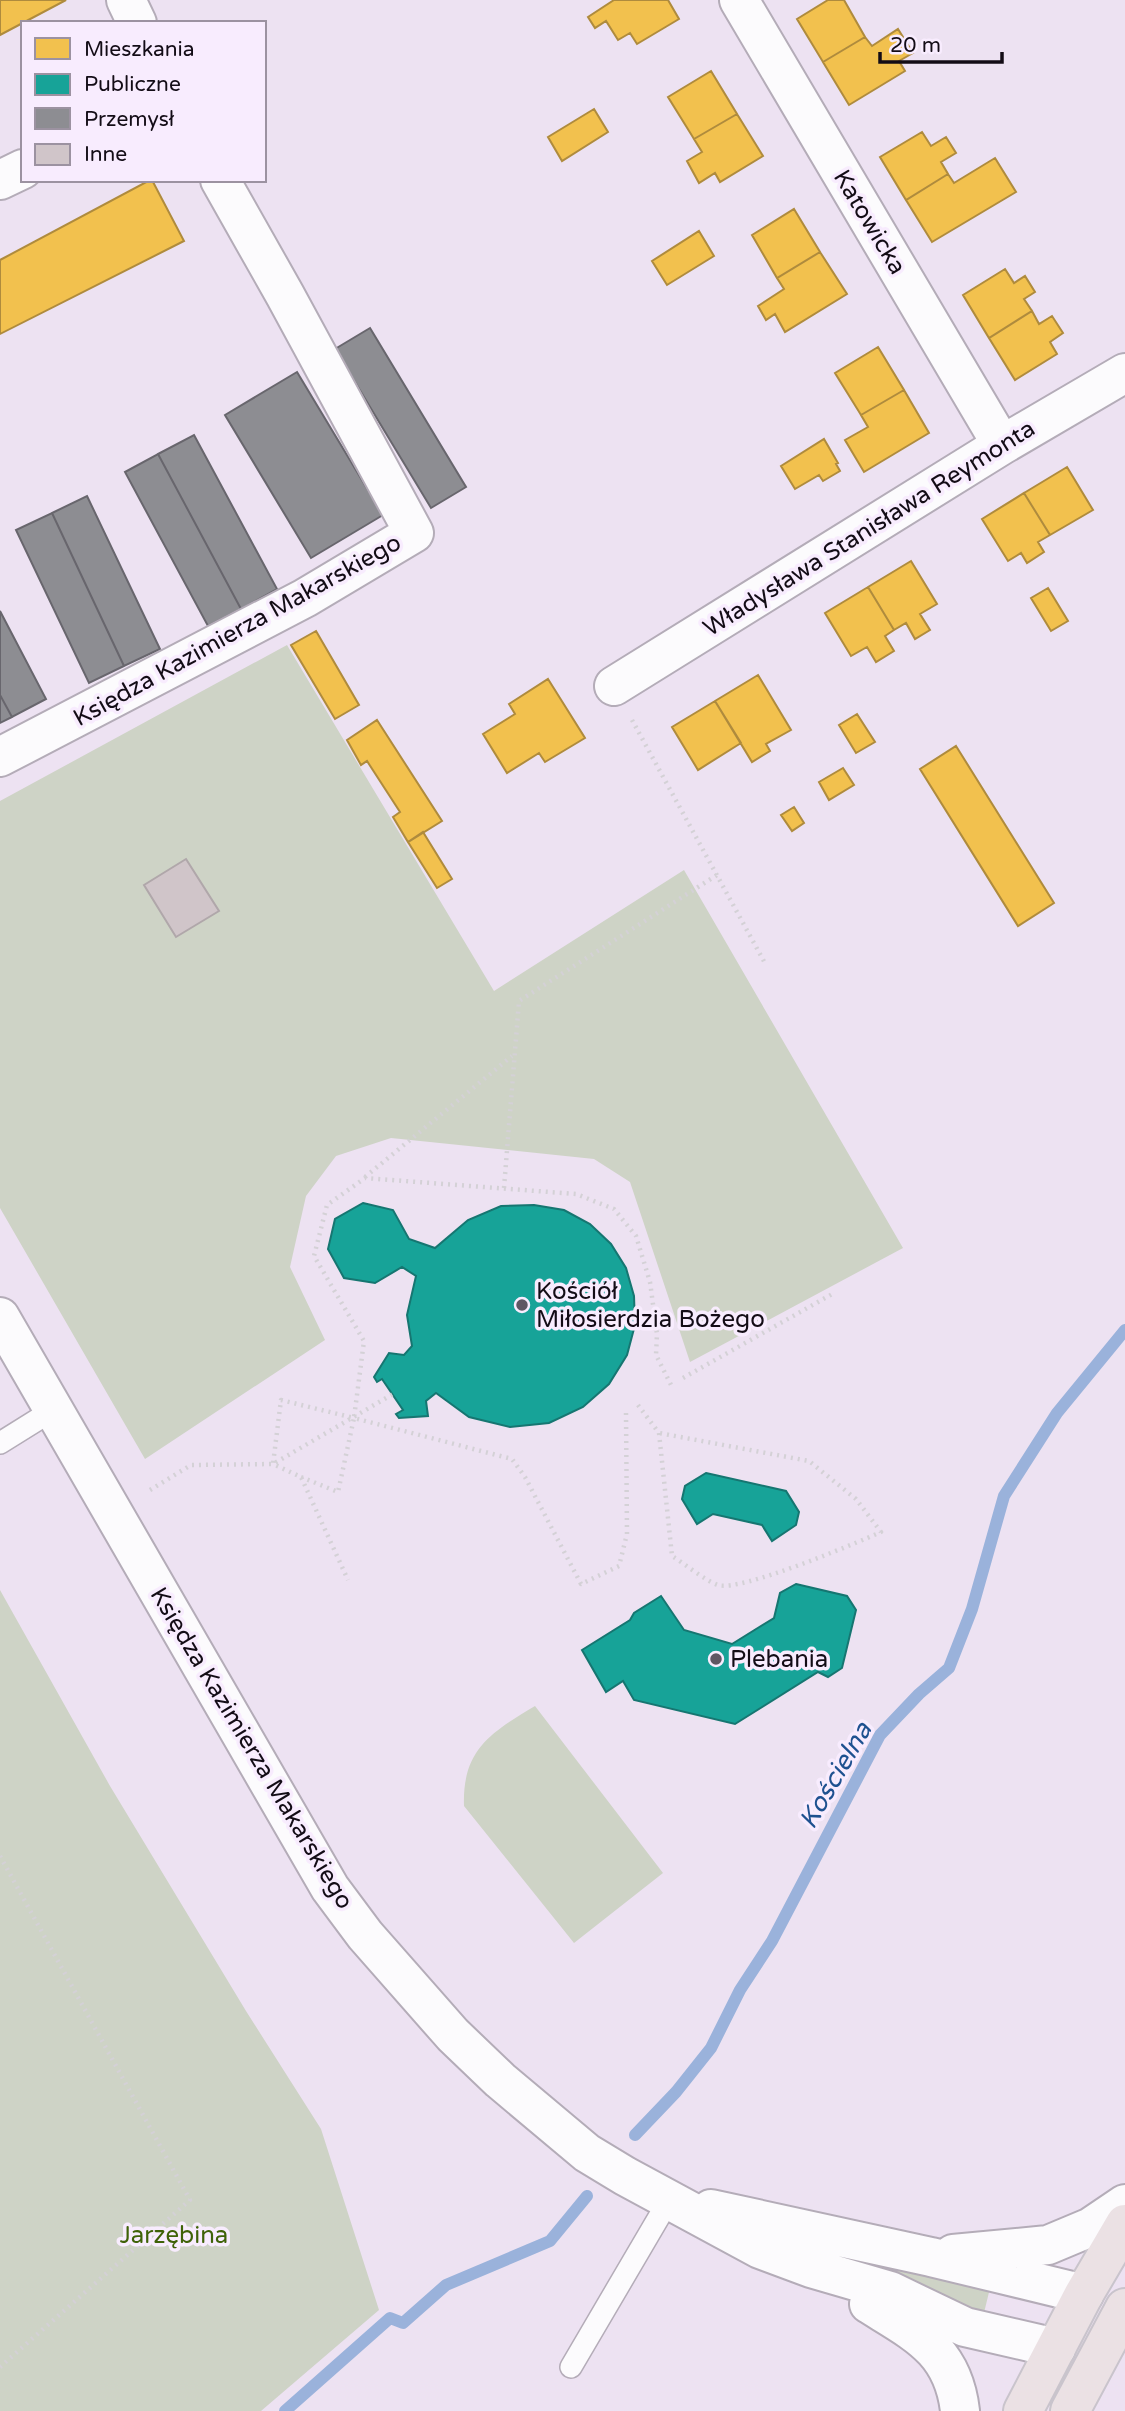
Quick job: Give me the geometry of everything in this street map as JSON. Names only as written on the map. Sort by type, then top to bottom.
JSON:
[{"type":"main road","points":[[1023,2411],[1084,2294],[1125,2224]]},
{"type":"main road","points":[[1070,2411],[1125,2308]]},
{"type":"street","points":[[126,0],[136,21]]},
{"type":"street","name":"Katowicka","points":[[739,0],[1002,445]]},
{"type":"street","points":[[0,180],[21,170]]},
{"type":"street","name":"Księdza Kazimierza Makarskiego","points":[[0,757],[304,598],[414,533],[221,182]]},
{"type":"street","name":"Władysława Stanisława Reymonta","points":[[614,686],[1002,445],[1125,373]]},
{"type":"street","name":"Księdza Kazimierza Makarskiego","points":[[0,1317],[330,1888],[365,1936],[453,2035],[500,2080],[587,2153],[760,2249],[811,2268],[890,2291],[965,2327],[1056,2348]]},
{"type":"street","name":"Księdza Kazimierza Makarskiego","points":[[669,2200],[931,2257],[1084,2294]]},
{"type":"street","name":"Księdza Kazimierza Makarskiego","points":[[931,2257],[1048,2245],[1091,2227],[1125,2204]]},
{"type":"street","name":"Księdza Kazimierza Makarskiego","points":[[811,2268],[911,2331],[942,2357],[958,2393],[960,2411]]},
{"type":"lane","points":[[0,1443],[53,1410]]},
{"type":"lane","points":[[571,2367],[669,2200]]},
{"type":"path","points":[[614,686],[766,965]]},
{"type":"path","points":[[504,1188],[519,1001],[717,875]]},
{"type":"path","points":[[150,1490],[191,1465],[274,1464],[338,1492],[354,1418],[364,1341],[314,1256],[327,1205],[365,1178],[514,1055]]},
{"type":"path","points":[[365,1178],[576,1194],[614,1209],[636,1236],[650,1282],[657,1334],[656,1355],[671,1385]]},
{"type":"path","points":[[683,1378],[834,1293]]},
{"type":"path","points":[[274,1464],[393,1394]]},
{"type":"path","points":[[274,1464],[281,1400],[512,1459],[525,1478],[581,1584],[619,1566],[627,1534],[626,1413]]},
{"type":"path","points":[[638,1405],[659,1433],[672,1556],[719,1585],[744,1583],[829,1554],[881,1532],[856,1499],[809,1461],[659,1433]]},
{"type":"path","points":[[301,1478],[348,1580]]},
{"type":"path","points":[[0,1856],[190,2200],[0,2367]]},
{"type":"green space","points":[[287,645],[494,991],[684,870],[903,1248],[690,1362],[630,1182],[594,1159],[391,1138],[336,1156],[306,1196],[290,1267],[325,1340],[145,1459],[0,1208],[0,801]]},
{"type":"green space","name":"Jarzębina","points":[[0,1590],[110,1786],[321,2129],[379,2310],[261,2411],[0,2411]]},
{"type":"green space","points":[[535,1706],[663,1873],[574,1943],[464,1806],[468,1770],[474,1756],[493,1734]]},
{"type":"green space","points":[[853,2259],[990,2288],[983,2317]]},
{"type":"building: Mieszkania","points":[[0,0],[66,0],[26,21],[21,21],[21,24],[0,35]]},
{"type":"building: Mieszkania","points":[[614,0],[668,0],[679,19],[637,44],[630,33],[618,40],[606,21],[595,28],[588,17]]},
{"type":"building: Mieszkania","points":[[828,0],[844,0],[865,37],[823,62],[797,19]]},
{"type":"building: Mieszkania","points":[[898,29],[913,53],[899,61],[905,71],[849,105],[823,62],[865,37],[872,46]]},
{"type":"building: Mieszkania","points":[[711,71],[737,114],[694,139],[668,97]]},
{"type":"building: Mieszkania","points":[[594,109],[608,132],[562,161],[548,137]]},
{"type":"building: Mieszkania","points":[[737,114],[763,156],[720,182],[715,173],[699,183],[687,161],[702,152],[694,139]]},
{"type":"building: Mieszkania","points":[[922,132],[931,146],[946,137],[956,153],[941,162],[948,174],[906,200],[880,157]]},
{"type":"building: Mieszkania","points":[[995,158],[1016,192],[932,242],[906,200],[948,174],[954,183]]},
{"type":"building: Mieszkania","points":[[146,182],[153,182],[184,241],[0,334],[0,260]]},
{"type":"building: Mieszkania","points":[[794,209],[820,252],[777,278],[752,235]]},
{"type":"building: Mieszkania","points":[[699,231],[714,256],[667,285],[652,261]]},
{"type":"building: Mieszkania","points":[[820,252],[847,294],[785,332],[775,314],[766,320],[758,306],[784,289],[777,278]]},
{"type":"building: Mieszkania","points":[[1005,269],[1014,283],[1025,276],[1035,292],[1024,299],[1032,311],[989,338],[963,295]]},
{"type":"building: Mieszkania","points":[[1032,311],[1039,324],[1052,316],[1063,333],[1050,342],[1057,354],[1015,380],[989,338]]},
{"type":"building: Mieszkania","points":[[878,347],[904,390],[861,415],[835,373]]},
{"type":"building: Mieszkania","points":[[904,390],[929,433],[864,472],[845,440],[868,427],[861,415]]},
{"type":"building: Mieszkania","points":[[824,439],[840,471],[823,481],[819,475],[795,489],[781,466]]},
{"type":"building: Mieszkania","points":[[1067,467],[1093,510],[1050,535],[1024,493]]},
{"type":"building: Mieszkania","points":[[1024,493],[1050,535],[1038,542],[1044,552],[1027,563],[1021,553],[1008,561],[982,519]]},
{"type":"building: Mieszkania","points":[[911,561],[937,604],[920,614],[930,630],[915,639],[906,623],[894,630],[868,587]]},
{"type":"building: Mieszkania","points":[[868,587],[894,630],[885,636],[894,651],[876,662],[867,647],[851,656],[825,613]]},
{"type":"building: Mieszkania","points":[[1048,588],[1068,621],[1051,631],[1031,598]]},
{"type":"building: Mieszkania","points":[[316,631],[359,705],[335,719],[291,645]]},
{"type":"building: Mieszkania","points":[[758,675],[791,730],[766,744],[770,751],[752,762],[715,701]]},
{"type":"building: Mieszkania","points":[[548,679],[585,738],[545,762],[539,753],[507,773],[483,734],[515,714],[509,704]]},
{"type":"building: Mieszkania","points":[[715,701],[741,743],[698,770],[672,727]]},
{"type":"building: Mieszkania","points":[[857,714],[875,742],[856,753],[839,725]]},
{"type":"building: Mieszkania","points":[[377,720],[442,821],[408,842],[393,817],[400,812],[367,761],[361,765],[347,740]]},
{"type":"building: Mieszkania","points":[[956,746],[1054,903],[1018,926],[920,769]]},
{"type":"building: Mieszkania","points":[[843,768],[854,785],[829,800],[819,782]]},
{"type":"building: Mieszkania","points":[[794,807],[804,823],[792,831],[781,815]]},
{"type":"building: Mieszkania","points":[[423,832],[452,879],[437,888],[408,842]]},
{"type":"building: Publiczne","name":"Kościół Miłosierdzia Bożego","points":[[363,1203],[393,1210],[409,1239],[435,1248],[468,1220],[501,1206],[534,1205],[564,1210],[590,1224],[611,1244],[626,1268],[634,1296],[635,1325],[627,1355],[609,1384],[583,1407],[549,1423],[510,1427],[469,1417],[436,1393],[426,1401],[428,1416],[399,1418],[396,1414],[403,1410],[382,1379],[377,1382],[374,1377],[389,1353],[404,1355],[412,1346],[407,1315],[416,1276],[402,1267],[375,1283],[344,1278],[328,1249],[335,1219]]},
{"type":"building: Publiczne","points":[[706,1473],[786,1491],[799,1512],[796,1525],[772,1541],[762,1525],[713,1514],[697,1524],[682,1499],[685,1486]]},
{"type":"building: Publiczne","name":"Plebania","points":[[796,1584],[847,1596],[856,1610],[842,1668],[828,1677],[818,1672],[735,1724],[634,1700],[623,1681],[606,1692],[582,1650],[630,1620],[634,1613],[661,1596],[684,1630],[732,1644],[774,1618],[780,1593]]},
{"type":"building: Przemysł","points":[[370,328],[466,487],[431,508],[335,349]]},
{"type":"building: Przemysł","points":[[297,372],[383,515],[311,558],[225,415]]},
{"type":"building: Przemysł","points":[[194,435],[277,589],[241,609],[158,454]]},
{"type":"building: Przemysł","points":[[158,454],[241,609],[208,626],[125,472]]},
{"type":"building: Przemysł","points":[[87,496],[160,649],[124,666],[52,513]]},
{"type":"building: Przemysł","points":[[52,513],[124,666],[89,683],[16,530]]},
{"type":"building: Przemysł","points":[[0,611],[46,699],[12,717],[0,695]]},
{"type":"building: Przemysł","points":[[0,695],[12,717],[0,723]]},
{"type":"building: Inne","points":[[186,859],[219,911],[176,937],[144,885]]},
{"type":"waterway","name":"Kościelna","points":[[635,2135],[676,2092],[711,2048],[740,1990],[772,1941],[880,1735],[919,1694],[949,1668],[972,1609],[1004,1496],[1057,1413],[1125,1330]]},
{"type":"waterway","name":"Kościelna","points":[[285,2411],[390,2318],[403,2323],[446,2285],[550,2241],[587,2196]]},
{"type":"place","name":"Kościół Miłosierdzia Bożego","points":[[522,1305]]},
{"type":"place","name":"Plebania","points":[[716,1659]]}]
